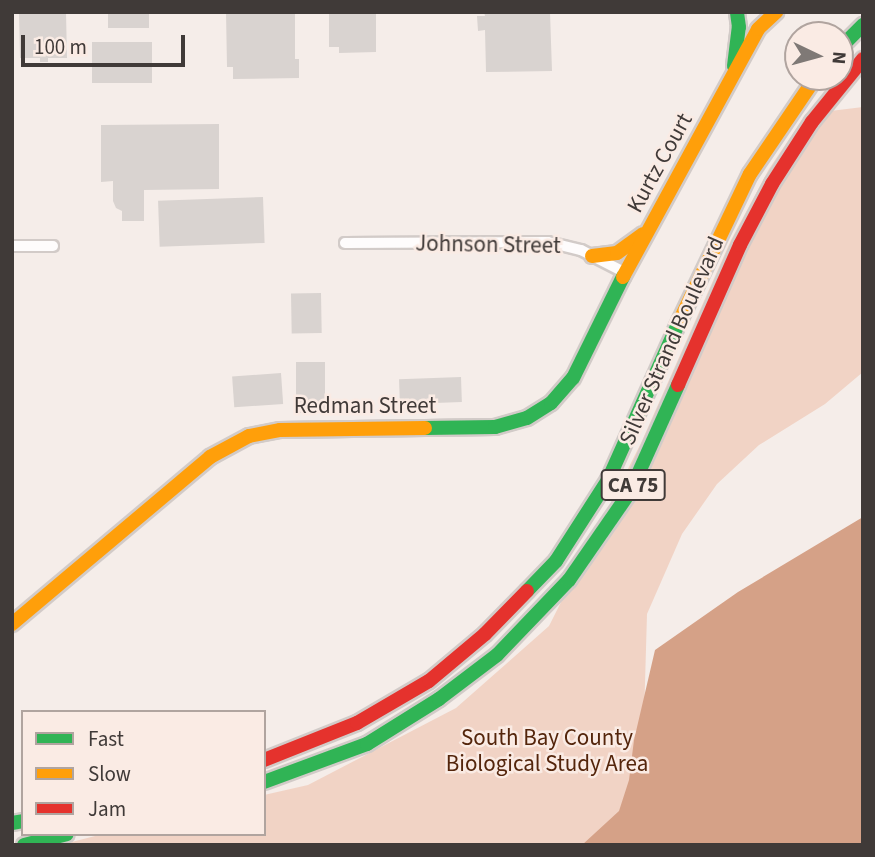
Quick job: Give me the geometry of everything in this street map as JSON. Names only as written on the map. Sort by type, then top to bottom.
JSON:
[{"type":"main road","name":"Kurtz Court","points":[[733,75],[737,12]]},
{"type":"main road","name":"Kurtz Court","points":[[625,273],[758,29],[776,12]]},
{"type":"main road","name":"Silver Strand Boulevard","points":[[266,781],[367,744],[439,699],[497,655],[569,580],[629,492],[740,245],[772,184],[811,122],[863,59]]},
{"type":"main road","name":"Silver Strand Boulevard","points":[[266,759],[357,723],[429,681],[485,634],[556,561],[608,480],[718,236],[750,174],[806,91]]},
{"type":"main road","points":[[592,256],[615,254],[629,245],[643,233],[662,207]]},
{"type":"main road","name":"Redman Street","points":[[12,624],[211,457],[249,436],[280,430],[485,428],[511,424],[534,415],[551,403],[573,378],[625,273]]},
{"type":"main road","points":[[24,845],[59,836]]},
{"type":"street","name":"Johnson Street","points":[[345,243],[548,242],[565,245],[625,273]]},
{"type":"street","points":[[12,246],[53,246]]},
{"type":"green space","name":"South Bay County Biological Study Area","points":[[863,107],[863,372],[825,404],[759,445],[717,484],[682,534],[647,614],[643,753],[607,845],[60,845],[95,836],[266,836],[266,795],[308,785],[456,708],[549,626],[641,443],[731,240],[769,169],[806,114]]},
{"type":"shaded area","points":[[863,517],[863,845],[582,845],[619,811],[629,780],[634,740],[655,650],[738,592]]},
{"type":"building","points":[[19,12],[66,12],[67,58],[48,58],[48,62],[40,62],[40,58],[20,58]]},
{"type":"building","points":[[108,12],[149,12],[149,28],[108,28]]},
{"type":"building","points":[[226,12],[295,12],[295,59],[299,59],[299,78],[233,79],[233,67],[227,67]]},
{"type":"building","points":[[329,12],[376,12],[376,52],[339,53],[339,47],[329,47]]},
{"type":"building","points":[[484,12],[550,12],[552,71],[486,72],[485,30],[478,31],[477,16],[485,16]]},
{"type":"building","points":[[92,42],[152,42],[152,83],[92,83]]},
{"type":"building","points":[[219,124],[219,189],[144,190],[144,221],[122,221],[122,211],[116,208],[113,201],[113,181],[101,182],[101,125]]},
{"type":"building","points":[[263,197],[265,243],[160,247],[158,201]]},
{"type":"building","points":[[321,293],[322,333],[292,334],[291,294]]},
{"type":"building","points":[[296,362],[325,362],[325,413],[296,413]]},
{"type":"building","points":[[281,373],[283,404],[234,407],[232,376]]},
{"type":"building","points":[[461,377],[462,402],[400,404],[399,379]]},
{"type":"traffic: fast","points":[[734,66],[739,27],[737,12]]},
{"type":"traffic: fast","points":[[854,34],[863,25]]},
{"type":"traffic: fast","points":[[425,428],[495,427],[527,418],[551,403],[573,378],[623,277]]},
{"type":"traffic: fast","points":[[527,591],[556,561],[608,480],[679,322]]},
{"type":"traffic: fast","points":[[266,781],[367,744],[439,699],[497,655],[569,580],[630,492],[678,385]]},
{"type":"traffic: fast","points":[[12,823],[21,821]]},
{"type":"traffic: fast","points":[[24,845],[59,836]]},
{"type":"traffic: slow","points":[[623,277],[758,29],[776,12]]},
{"type":"traffic: slow","points":[[679,322],[750,174],[806,91]]},
{"type":"traffic: slow","points":[[592,256],[617,253],[643,234]]},
{"type":"traffic: slow","points":[[12,624],[210,457],[249,436],[280,430],[425,428]]},
{"type":"traffic: jam","points":[[678,385],[740,245],[772,184],[812,122],[863,59]]},
{"type":"traffic: jam","points":[[266,759],[357,723],[429,681],[485,634],[527,591]]}]
